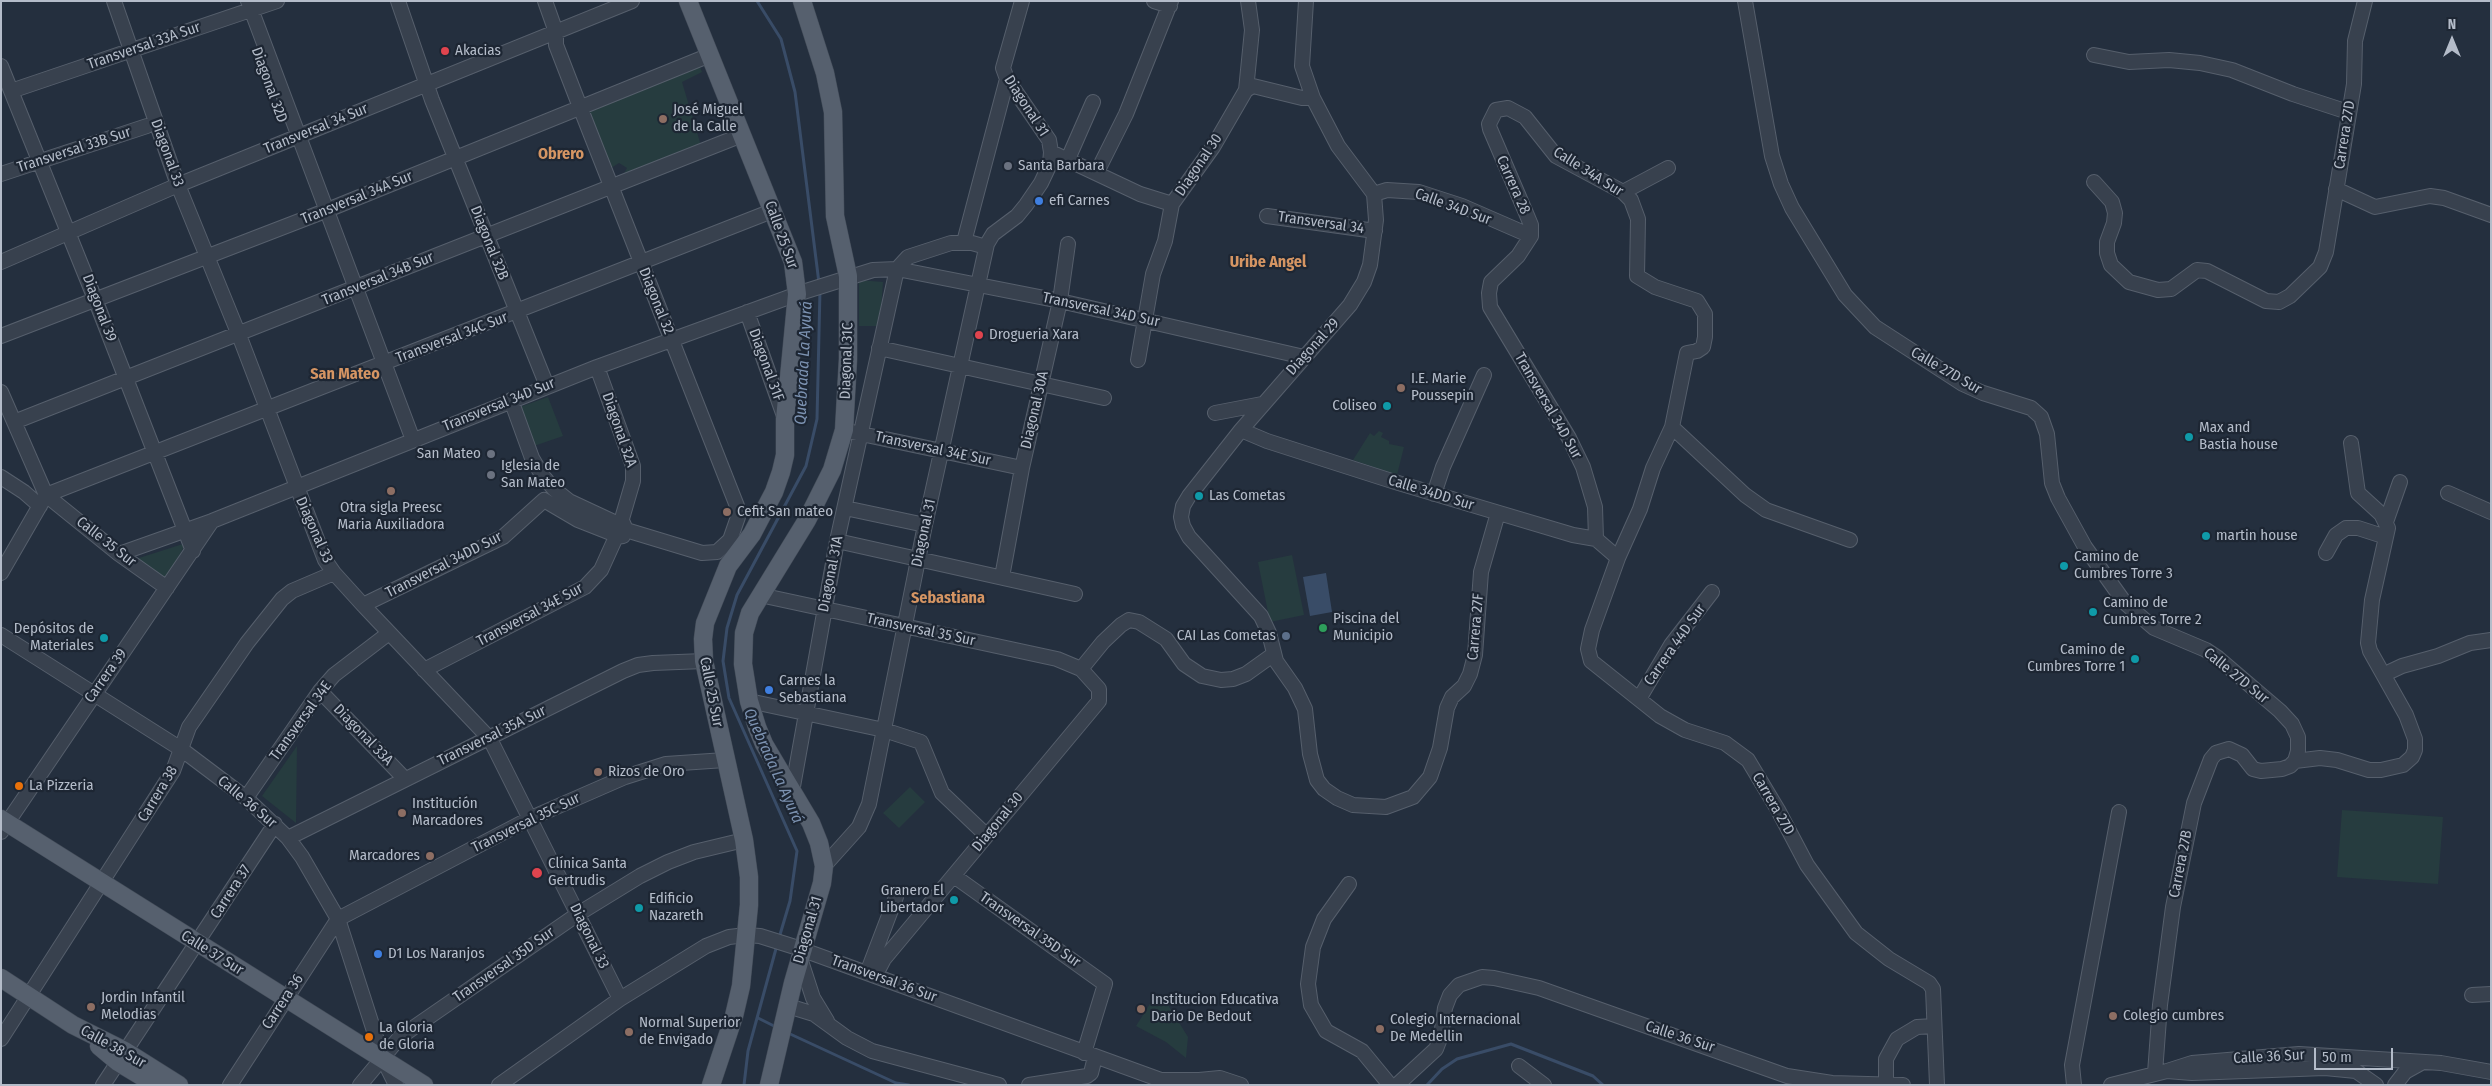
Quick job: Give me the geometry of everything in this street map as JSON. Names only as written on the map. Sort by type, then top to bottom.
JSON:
[{"type":"main road","name":"Calle 25 Sur","points":[[688,1],[793,262],[797,294],[781,472],[774,492],[752,534],[728,566],[705,623],[702,639],[704,661],[744,840],[749,877],[753,936],[734,1016],[711,1085]]},
{"type":"main road","name":"Diagonal 31C","points":[[802,1],[825,74],[833,112],[835,216],[848,359],[852,432],[816,503],[750,613],[744,633],[743,664],[749,701],[764,744],[814,830],[824,866]]},
{"type":"main road","name":"Calle 37 Sur","points":[[3,825],[101,883],[424,1085]]},
{"type":"main road","name":"Diagonal 31","points":[[769,1085],[801,954],[822,883],[824,866]]},
{"type":"main road","name":"Calle 38 Sur","points":[[1,978],[121,1057],[156,1085]]},
{"type":"main road","name":"Calle 38 Sur","points":[[121,1057],[179,1085]]},
{"type":"street","name":"Diagonal 33","points":[[104,1],[127,52],[174,187]]},
{"type":"street","name":"Diagonal 33","points":[[114,1],[148,126],[174,187],[208,257],[319,546],[334,573],[490,739],[620,999]]},
{"type":"street","name":"Transversal 33A Sur","points":[[11,91],[127,52],[245,6],[277,1]]},
{"type":"street","name":"Diagonal 32B","points":[[389,1],[432,100],[547,386]]},
{"type":"street","name":"Diagonal 32B","points":[[398,1],[425,86]]},
{"type":"street","name":"Diagonal 32","points":[[535,1],[554,38],[737,506],[738,517],[730,540],[718,552],[702,553],[618,529]]},
{"type":"street","name":"Diagonal 32","points":[[545,1],[554,38]]},
{"type":"street","name":"Transversal 34 Sur","points":[[1,262],[174,187],[294,138],[425,86],[554,38],[632,1]]},
{"type":"street","name":"Diagonal 31","points":[[824,866],[859,827],[866,815],[925,525],[986,247],[989,239],[1018,216],[1041,183],[1050,164],[1052,152],[1049,140],[1007,79],[1003,68],[1003,60],[1022,1]]},
{"type":"street","points":[[1097,172],[1126,114],[1170,4],[1154,1]]},
{"type":"street","name":"Diagonal 30","points":[[1138,360],[1147,320],[1153,274],[1165,241],[1172,204],[1213,148],[1246,90],[1252,30],[1248,1]]},
{"type":"street","points":[[1306,1],[1302,66],[1313,98],[1338,146],[1374,194]]},
{"type":"street","name":"Calle 27D Sur","points":[[1745,1],[1772,156],[1781,184],[1792,208],[1845,295],[1875,327],[1924,360],[1963,384],[1984,393],[2032,408],[2041,417],[2047,434],[2051,475],[2058,498],[2085,547],[2104,575],[2140,618],[2171,637],[2206,650],[2280,711],[2292,724],[2298,737],[2298,752],[2295,761]]},
{"type":"street","name":"Carrera 27D","points":[[2094,182],[2112,202],[2115,213],[2114,223],[2107,242],[2107,253],[2111,265],[2129,282],[2158,290],[2170,288],[2197,270],[2207,271],[2266,301],[2279,302],[2290,296],[2320,267],[2326,252],[2354,84],[2355,41],[2364,1]]},
{"type":"street","name":"Diagonal 32D","points":[[245,6],[294,138],[355,288],[413,440]]},
{"type":"street","name":"Transversal 34A Sur","points":[[1,336],[208,257],[326,215],[455,158],[710,55]]},
{"type":"street","points":[[2094,55],[2129,62],[2169,60],[2200,63],[2232,70],[2293,94],[2348,112]]},
{"type":"street","name":"Diagonal 39","points":[[1,66],[96,299],[193,551]]},
{"type":"street","points":[[964,242],[1007,79]]},
{"type":"street","points":[[1246,90],[1253,86],[1302,98],[1313,98]]},
{"type":"street","points":[[1068,159],[1093,102]]},
{"type":"street","name":"Calle 34A Sur","points":[[1496,110],[1508,108],[1524,117],[1556,156],[1623,192],[1631,200],[1638,219],[1637,276],[1655,287],[1696,301],[1705,314],[1703,347],[1697,351],[1687,353],[1672,427],[1653,468],[1640,509],[1618,558]]},
{"type":"street","name":"Carrera 28","points":[[1496,110],[1489,124],[1490,129],[1526,213],[1530,225],[1530,236]]},
{"type":"street","name":"Transversal 33B Sur","points":[[1,174],[148,126]]},
{"type":"street","name":"Transversal 34B Sur","points":[[14,422],[126,380],[742,135]]},
{"type":"street","points":[[1052,152],[1140,194],[1172,204]]},
{"type":"street","points":[[1623,192],[1668,168]]},
{"type":"street","points":[[2336,189],[2375,207],[2430,196],[2444,198],[2491,215]]},
{"type":"street","name":"Calle 34D Sur","points":[[1374,194],[1387,190],[1419,192],[1462,206],[1530,236]]},
{"type":"street","name":"Diagonal 29","points":[[1374,194],[1375,231],[1372,258],[1364,282],[1350,305],[1262,404],[1189,496],[1183,506],[1181,517],[1189,537],[1261,616],[1269,633],[1279,668],[1300,698],[1307,722],[1313,770],[1324,789],[1337,798],[1353,805],[1370,808],[1386,807],[1401,803],[1421,790]]},
{"type":"street","name":"Transversal 34C Sur","points":[[43,501],[155,454],[772,211]]},
{"type":"street","name":"Transversal 34","points":[[1267,216],[1375,231]]},
{"type":"street","name":"Transversal 34D Sur","points":[[1530,236],[1518,256],[1491,282],[1489,293],[1490,307],[1569,438],[1583,467],[1596,507],[1596,539]]},
{"type":"street","points":[[797,294],[873,270],[897,269],[908,257],[951,243],[964,242],[986,247]]},
{"type":"street","name":"Diagonal 30A","points":[[1002,577],[1022,468],[1060,301],[1068,244]]},
{"type":"street","name":"Transversal 34D Sur","points":[[897,269],[1060,301],[1304,357]]},
{"type":"street","name":"Diagonal 31A","points":[[792,792],[824,609],[845,508],[852,432],[879,348],[897,269]]},
{"type":"street","name":"Transversal 34D Sur","points":[[119,554],[212,521],[547,386],[797,294]]},
{"type":"street","name":"Diagonal 31F","points":[[747,312],[785,419]]},
{"type":"street","points":[[879,348],[1041,386],[1104,398]]},
{"type":"street","name":"Diagonal 32A","points":[[597,367],[633,466],[633,480],[618,529]]},
{"type":"street","points":[[1434,494],[1443,467],[1484,375]]},
{"type":"street","points":[[1,392],[38,479],[43,501],[1,574]]},
{"type":"street","points":[[511,400],[532,458],[554,490],[569,501],[618,529]]},
{"type":"street","points":[[1215,413],[1262,404]]},
{"type":"street","points":[[1672,427],[1745,495],[1766,510],[1850,540]]},
{"type":"street","name":"Calle 34DD Sur","points":[[1241,430],[1276,444],[1434,494],[1573,535],[1596,539]]},
{"type":"street","name":"Transversal 34E Sur","points":[[852,432],[1022,468]]},
{"type":"street","points":[[2351,443],[2358,493],[2386,522]]},
{"type":"street","name":"Calle 35 Sur","points":[[6,480],[25,484],[38,479]]},
{"type":"street","name":"Calle 35 Sur","points":[[6,480],[43,501],[167,588]]},
{"type":"street","points":[[2295,761],[2320,758],[2337,760],[2369,770],[2381,770],[2403,765],[2412,757],[2415,750],[2412,727],[2370,651],[2367,636],[2372,600],[2386,537],[2386,522],[2400,482]]},
{"type":"street","points":[[2448,493],[2491,512]]},
{"type":"street","name":"Transversal 34DD Sur","points":[[363,605],[503,537],[544,500],[578,520],[618,529]]},
{"type":"street","points":[[845,508],[925,525]]},
{"type":"street","name":"Carrera 27F","points":[[1421,790],[1436,763],[1447,708],[1470,674],[1475,655],[1482,572],[1498,513]]},
{"type":"street","name":"Carrera 39","points":[[3,825],[212,521]]},
{"type":"street","points":[[2326,553],[2336,535],[2346,528],[2358,528],[2386,537]]},
{"type":"street","name":"Transversal 34E Sur","points":[[424,670],[585,588],[601,570],[618,529]]},
{"type":"street","points":[[1596,539],[1618,558]]},
{"type":"street","points":[[837,541],[1075,594]]},
{"type":"street","name":"Carrera 27D","points":[[1618,558],[1592,630],[1588,649],[1591,661],[1599,670],[1660,716],[1685,730],[1725,743],[1748,760],[1807,865],[1856,933],[1888,959],[1929,983],[1933,989],[1937,1085]]},
{"type":"street","name":"Carrera 38","points":[[1,1040],[173,770],[189,727],[267,616],[292,591],[334,573]]},
{"type":"street","name":"Carrera 44D Sur","points":[[1639,699],[1671,645],[1712,592]]},
{"type":"street","name":"Transversal 35 Sur","points":[[760,595],[1057,659],[1081,669]]},
{"type":"street","points":[[1081,669],[1103,642],[1129,620],[1139,622],[1166,639],[1184,664],[1202,676],[1221,680],[1233,679],[1246,674],[1274,654]]},
{"type":"street","name":"Transversal 34E","points":[[246,798],[320,691],[334,675],[389,633]]},
{"type":"street","name":"Calle 36 Sur","points":[[1,635],[94,692],[181,749],[246,798],[288,838],[302,857],[338,920],[383,1059],[396,1085]]},
{"type":"street","points":[[2384,674],[2470,643],[2491,640]]},
{"type":"street","name":"Transversal 35A Sur","points":[[288,838],[638,665],[704,661]]},
{"type":"street","name":"Diagonal 30","points":[[871,974],[879,957],[954,876],[986,835],[1099,701],[1100,693],[1097,685],[1081,669]]},
{"type":"street","name":"Diagonal 33A","points":[[320,691],[406,779]]},
{"type":"street","points":[[749,701],[884,730],[921,742],[942,793],[986,835]]},
{"type":"street","name":"Carrera 27B","points":[[2161,1072],[2160,1005],[2175,898],[2194,802],[2211,759],[2216,753],[2229,749],[2242,755],[2253,769],[2261,771],[2282,770],[2295,761]]},
{"type":"street","name":"Transversal 35C Sur","points":[[338,920],[531,818],[646,769],[666,764],[725,760]]},
{"type":"street","points":[[2074,1085],[2072,1065],[2119,812]]},
{"type":"street","name":"Carrera 37","points":[[103,1085],[275,824]]},
{"type":"street","name":"Transversal 35D Sur","points":[[360,1085],[400,1037],[578,914],[640,876],[668,862],[694,852],[744,840]]},
{"type":"street","name":"Transversal 35D Sur","points":[[954,876],[1104,984],[1090,1055]]},
{"type":"street","points":[[1349,884],[1324,919],[1313,947],[1308,984],[1311,1004],[1326,1031],[1362,1051],[1390,1085]]},
{"type":"street","points":[[879,957],[896,897]]},
{"type":"street","name":"Carrera 36","points":[[230,1085],[338,920]]},
{"type":"street","name":"Transversal 36 Sur","points":[[499,1085],[620,999],[706,946],[729,938],[753,936],[784,943],[801,954],[871,974],[1161,1080],[1220,1078],[1241,1085]]},
{"type":"street","points":[[801,954],[813,998],[827,1022]]},
{"type":"street","name":"Calle 36 Sur","points":[[1397,1085],[1436,1049],[1441,1036],[1445,1008],[1450,995],[1459,985],[1476,978],[1494,978],[1539,988],[1788,1076],[1811,1082],[1903,1085]]},
{"type":"street","points":[[2472,995],[2491,994]]},
{"type":"street","points":[[786,1013],[814,1014],[847,1038],[872,1050],[954,1079],[999,1085]]},
{"type":"street","points":[[1886,1084],[1886,1059],[1898,1039],[1917,1027],[1934,1026]]},
{"type":"street","points":[[1029,1085],[1087,1076],[1090,1073],[1090,1055]]},
{"type":"street","name":"Calle 36 Sur","points":[[2111,1085],[2192,1063],[2279,1055],[2332,1055],[2423,1062],[2491,1072]]},
{"type":"street","points":[[2394,1085],[2405,1072],[2423,1062]]},
{"type":"street","points":[[1519,1066],[1544,1085]]},
{"type":"street","name":"Calle 36 Sur","points":[[2161,1072],[2192,1073],[2268,1068],[2340,1068],[2356,1071],[2376,1085]]},
{"type":"green space","name":"José Miguel de la Calle","points":[[699,65],[702,72],[682,82],[702,149],[621,179],[627,168],[619,163],[608,170],[585,111]]},
{"type":"green space","points":[[859,280],[883,282],[880,326],[859,326]]},
{"type":"green space","points":[[548,397],[563,436],[534,446],[520,407]]},
{"type":"green space","points":[[1379,431],[1383,433],[1381,437],[1389,441],[1389,444],[1404,447],[1397,475],[1353,460],[1370,433],[1374,436]]},
{"type":"green space","points":[[186,543],[166,579],[136,559]]},
{"type":"green space","points":[[1292,555],[1304,615],[1270,622],[1258,562]]},
{"type":"green space","points":[[297,746],[296,823],[262,796]]},
{"type":"green space","points":[[910,787],[925,802],[899,828],[883,813]]},
{"type":"green space","points":[[2342,810],[2443,817],[2438,884],[2337,877]]},
{"type":"green space","points":[[1153,999],[1165,1000],[1188,1037],[1186,1058],[1166,1042],[1136,1026]]},
{"type":"water","points":[[1326,573],[1332,612],[1310,616],[1303,577]]},
{"type":"waterway","name":"Quebrada La Ayurá","points":[[757,1],[781,39],[795,92],[819,283]]},
{"type":"waterway","name":"Quebrada La Ayurá","points":[[779,938],[790,901],[797,851],[729,698],[723,661],[727,628],[737,595],[806,466],[817,419],[820,290]]},
{"type":"waterway","name":"Quebrada La Ayurá","points":[[744,1085],[748,1051],[777,945]]},
{"type":"waterway","points":[[758,1018],[776,1027]]},
{"type":"waterway","points":[[788,1033],[896,1083],[909,1085]]},
{"type":"waterway","points":[[1427,1085],[1442,1069],[1457,1059],[1511,1044],[1593,1076],[1603,1085]]},
{"type":"place","name":"Akacias","points":[[445,51]]},
{"type":"place","name":"José Miguel de la Calle","points":[[663,119]]},
{"type":"place","name":"Santa Barbara","points":[[1008,166]]},
{"type":"place","name":"efi Carnes","points":[[1039,201]]},
{"type":"place","name":"Drogueria Xara","points":[[979,335]]},
{"type":"place","name":"I.E. Marie Poussepin","points":[[1401,388]]},
{"type":"place","name":"Coliseo","points":[[1387,406]]},
{"type":"place","name":"Max and Bastia house","points":[[2189,437]]},
{"type":"place","name":"San Mateo","points":[[491,454]]},
{"type":"place","name":"Iglesia de San Mateo","points":[[491,475]]},
{"type":"place","name":"Otra sigla Preesc Maria Auxiliadora","points":[[391,491]]},
{"type":"place","name":"Las Cometas","points":[[1199,496]]},
{"type":"place","name":"Cefit San mateo","points":[[727,512]]},
{"type":"place","name":"martin house","points":[[2206,536]]},
{"type":"place","name":"Camino de Cumbres Torre 3","points":[[2064,566]]},
{"type":"place","name":"Camino de Cumbres Torre 2","points":[[2093,612]]},
{"type":"place","name":"Piscina del Municipio","points":[[1323,628]]},
{"type":"place","name":"CAI Las Cometas","points":[[1286,636]]},
{"type":"place","name":"Depósitos de Materiales","points":[[104,638]]},
{"type":"place","name":"Camino de Cumbres Torre 1","points":[[2135,659]]},
{"type":"place","name":"Carnes la Sebastiana","points":[[769,690]]},
{"type":"place","name":"Rizos de Oro","points":[[598,772]]},
{"type":"place","name":"La Pizzeria","points":[[19,786]]},
{"type":"place","name":"Institución Marcadores","points":[[402,813]]},
{"type":"place","name":"Marcadores","points":[[430,856]]},
{"type":"place","name":"Clínica Santa Gertrudis","points":[[537,873]]},
{"type":"place","name":"Granero El Libertador","points":[[954,900]]},
{"type":"place","name":"Edificio Nazareth","points":[[639,908]]},
{"type":"place","name":"D1 Los Naranjos","points":[[378,954]]},
{"type":"place","name":"Jordin Infantil Melodias","points":[[91,1007]]},
{"type":"place","name":"Institucion Educativa Dario De Bedout","points":[[1141,1009]]},
{"type":"place","name":"Colegio cumbres","points":[[2113,1016]]},
{"type":"place","name":"Colegio Internacional De Medellin","points":[[1380,1029]]},
{"type":"place","name":"Normal Superior de Envigado","points":[[629,1032]]},
{"type":"place","name":"La Gloria de Gloria","points":[[369,1037]]},
{"type":"district","name":"Obrero","points":[[561,155]]},
{"type":"district","name":"Uribe Angel","points":[[1268,263]]},
{"type":"district","name":"San Mateo","points":[[345,375]]},
{"type":"district","name":"Sebastiana","points":[[948,599]]}]
